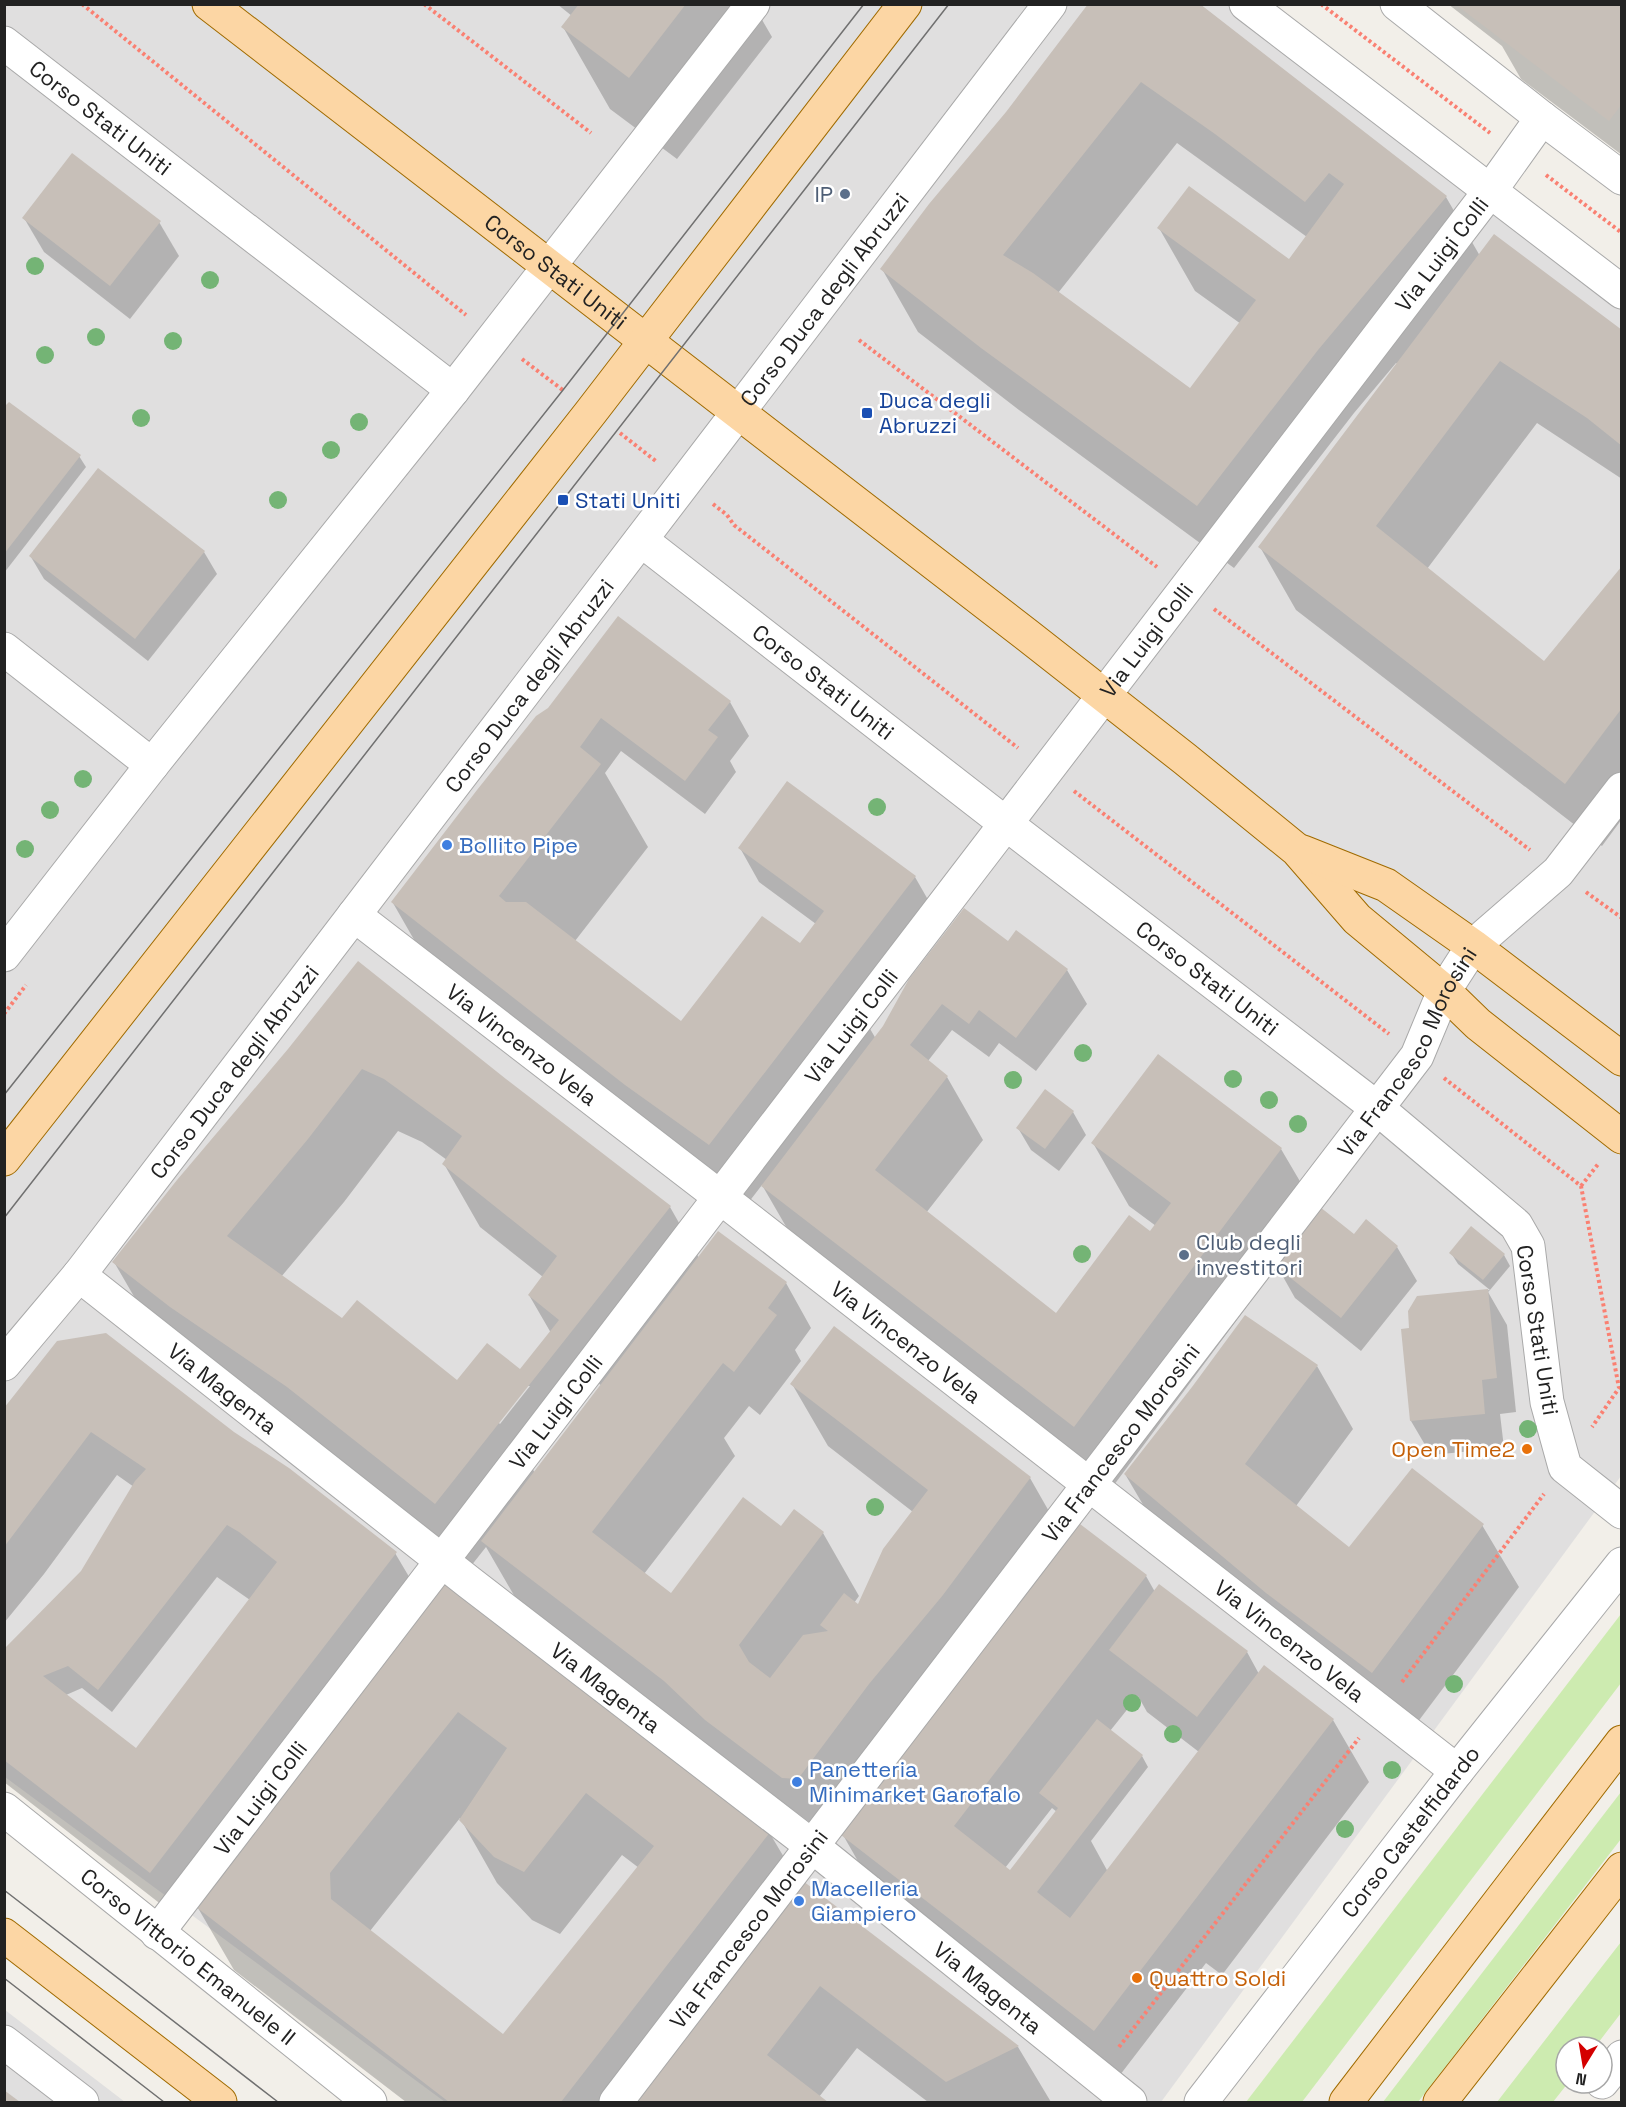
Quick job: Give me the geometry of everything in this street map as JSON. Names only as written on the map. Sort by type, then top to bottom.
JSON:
[{"type":"main road","name":"Corso Stati Uniti","points":[[209,4],[1104,694],[1297,850],[1357,919],[1444,991],[1478,1024],[1622,1137]]},
{"type":"main road","points":[[4,1159],[905,4]]},
{"type":"main road","name":"Corso Stati Uniti","points":[[1297,850],[1386,885],[1473,946],[1622,1059]]},
{"type":"main road","points":[[1346,2103],[1622,1742]]},
{"type":"main road","points":[[1440,2103],[1622,1869]]},
{"type":"main road","points":[[4,1935],[220,2103]]},
{"type":"street","points":[[4,955],[152,765],[453,390],[753,4]]},
{"type":"street","name":"Corso Duca degli Abruzzi","points":[[4,1364],[79,1275],[1050,4]]},
{"type":"street","points":[[1246,4],[1622,292]]},
{"type":"street","points":[[1397,4],[1622,178]]},
{"type":"street","name":"Corso Stati Uniti","points":[[4,43],[453,390]]},
{"type":"street","name":"Via Luigi Colli","points":[[157,1933],[1490,191],[1542,118]]},
{"type":"street","name":"Corso Stati Uniti","points":[[641,540],[1377,1108],[1516,1225],[1528,1246],[1547,1401],[1565,1467]]},
{"type":"street","points":[[4,649],[152,765]]},
{"type":"street","name":"Via Francesco Morosini","points":[[616,2103],[1417,1056],[1444,991],[1473,946],[1558,872],[1622,789]]},
{"type":"street","name":"Via Vincenzo Vela","points":[[354,915],[720,1197],[1457,1772]]},
{"type":"street","name":"Via Magenta","points":[[79,1275],[442,1561],[812,1846],[1130,2103]]},
{"type":"street","points":[[1565,1467],[1622,1512]]},
{"type":"street","name":"Corso Castelfidardo","points":[[1201,2103],[1457,1772],[1622,1564]]},
{"type":"street","name":"Corso Vittorio Emanuele II","points":[[4,1809],[370,2103]]},
{"type":"street","points":[[4,2042],[82,2103]]},
{"type":"path","points":[[82,4],[467,316]]},
{"type":"path","points":[[424,4],[591,133]]},
{"type":"path","points":[[1321,4],[1622,233]]},
{"type":"path","points":[[860,340],[1558,872],[1622,918]]},
{"type":"path","points":[[1096,2076],[1565,1467],[1619,1388],[1581,1186]]},
{"type":"shaded area","points":[[5,5],[1256,5],[1621,289],[1621,1476],[1161,2102],[445,2102],[5,1777]]},
{"type":"shaded area","points":[[5,2010],[125,2102],[5,2102]]},
{"type":"green space","points":[[1621,1614],[1621,1683],[1302,2102],[1246,2102]]},
{"type":"green space","points":[[1621,1792],[1621,1839],[1418,2102],[1383,2102]]},
{"type":"green space","points":[[1621,1942],[1621,2013],[1604,2035],[1554,2035],[1554,2095],[1559,2095],[1553,2102],[1497,2102]]},
{"type":"building","points":[[579,4],[686,4],[629,78],[561,27]]},
{"type":"building","points":[[1088,4],[1200,4],[1447,196],[1318,350],[1197,506],[981,348],[880,269],[929,204],[1006,112]],"holes":[[[1141,82],[1305,202],[1329,173],[1344,184],[1289,259],[1189,186],[1157,228],[1256,300],[1190,388],[1033,273],[1003,255]]]},
{"type":"building","points":[[1455,4],[1622,4],[1622,104],[1609,121]]},
{"type":"building","points":[[72,153],[161,221],[110,286],[22,218]]},
{"type":"building","points":[[1494,234],[1622,330],[1622,446],[1587,418],[1500,361],[1376,526],[1544,661],[1622,566],[1622,708],[1565,784],[1258,547]]},
{"type":"building","points":[[9,402],[81,455],[4,554],[4,407]]},
{"type":"building","points":[[98,468],[205,551],[135,639],[29,556]]},
{"type":"building","points":[[618,616],[731,701],[708,730],[718,737],[685,781],[601,718],[580,747],[601,764],[499,896],[506,902],[526,902],[681,1021],[762,916],[800,943],[824,911],[738,848],[787,781],[916,876],[709,1145],[625,1085],[391,902],[536,716],[548,708]]},
{"type":"building","points":[[964,908],[1008,941],[1016,930],[1068,969],[1016,1038],[979,1010],[969,1024],[942,1004],[910,1045],[948,1076],[875,1170],[1056,1313],[1129,1215],[1150,1231],[1171,1203],[1091,1143],[1158,1054],[1282,1148],[1074,1427],[761,1186],[883,1026],[909,979]]},
{"type":"building","points":[[358,961],[671,1206],[435,1504],[287,1387],[170,1307],[112,1262],[177,1180],[288,1049]],"holes":[[[362,1069],[384,1079],[462,1136],[442,1164],[557,1256],[528,1295],[559,1320],[520,1369],[487,1343],[457,1380],[357,1300],[342,1318],[227,1236],[308,1139]]]},
{"type":"building","points":[[1045,1089],[1074,1111],[1045,1149],[1016,1128]]},
{"type":"building","points":[[1320,1207],[1354,1234],[1366,1219],[1398,1246],[1341,1318],[1273,1264]]},
{"type":"building","points":[[1471,1226],[1505,1254],[1483,1280],[1449,1253]]},
{"type":"building","points":[[718,1231],[787,1282],[768,1308],[777,1315],[734,1372],[723,1363],[592,1532],[671,1593],[743,1497],[781,1526],[794,1509],[824,1532],[739,1645],[749,1662],[770,1678],[803,1635],[828,1631],[820,1625],[844,1593],[858,1604],[883,1549],[928,1490],[790,1384],[834,1326],[1031,1477],[943,1595],[869,1684],[798,1779],[782,1778],[705,1720],[664,1681],[481,1541]]},
{"type":"building","points":[[1488,1289],[1497,1378],[1482,1380],[1485,1414],[1410,1421],[1401,1329],[1409,1328],[1408,1311],[1417,1296]]},
{"type":"building","points":[[1245,1315],[1318,1365],[1245,1464],[1349,1547],[1412,1468],[1484,1524],[1372,1673],[1266,1593],[1124,1474]]},
{"type":"building","points":[[106,1333],[234,1432],[289,1468],[397,1552],[150,1873],[4,1760],[4,1646],[6,1647],[81,1571],[135,1481],[146,1469],[91,1432],[4,1547],[4,1408],[57,1341]],"holes":[[[227,1525],[277,1562],[136,1748],[43,1676],[68,1666],[98,1690]]]},
{"type":"building","points":[[1080,1524],[1147,1575],[954,1826],[1010,1870],[1058,1808],[1039,1793],[1097,1719],[1143,1755],[1037,1892],[1070,1918],[1264,1665],[1334,1719],[1094,2031],[841,1835]]},
{"type":"building","points":[[446,1580],[771,1831],[561,2102],[449,2102],[196,1907]],"holes":[[[458,1712],[507,1748],[459,1820],[494,1857],[524,1872],[586,1793],[654,1846],[503,2034],[331,1899],[330,1873]]]},
{"type":"building","points":[[1159,1584],[1248,1651],[1197,1717],[1109,1650]]},
{"type":"building","points":[[803,1881],[1019,2046],[946,2082],[820,1986],[767,2055],[828,2102],[634,2102]]},
{"type":"building","points":[[4,2090],[20,2102],[4,2102]]},
{"type":"tram line","points":[[4,1095],[563,390],[864,4]]},
{"type":"tram line","points":[[4,1218],[949,4]]},
{"type":"tram line","points":[[4,1890],[278,2102]]},
{"type":"tram line","points":[[4,1978],[164,2102]]},
{"type":"place","name":"IP","points":[[845,194]]},
{"type":"place","name":"Duca degli Abruzzi","points":[[867,413]]},
{"type":"place","name":"Stati Uniti","points":[[563,500]]},
{"type":"place","name":"Bollito Pipe","points":[[447,845]]},
{"type":"place","name":"Club degli investitori","points":[[1184,1255]]},
{"type":"place","name":"Open Time2","points":[[1527,1449]]},
{"type":"place","name":"Panetteria Minimarket Garofalo","points":[[797,1782]]},
{"type":"place","name":"Macelleria Giampiero","points":[[799,1901]]},
{"type":"place","name":"Quattro Soldi","points":[[1137,1978]]}]
